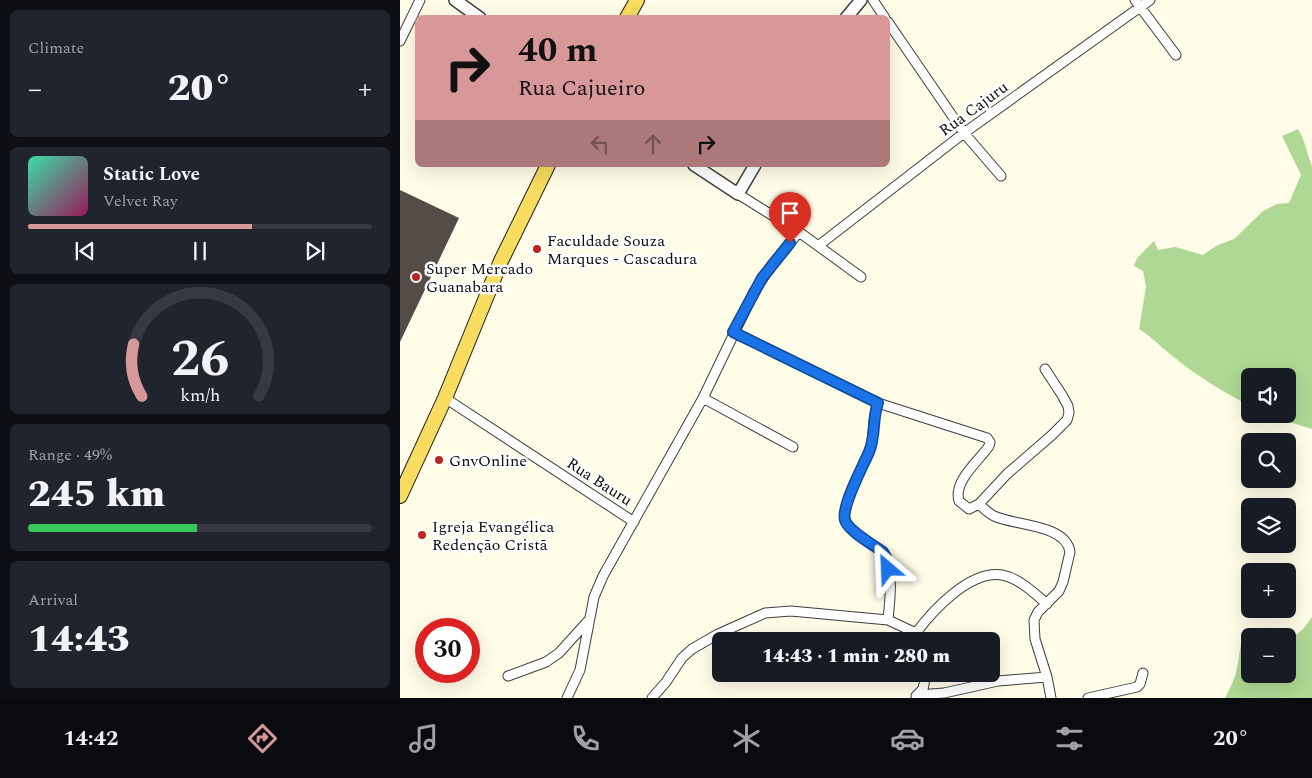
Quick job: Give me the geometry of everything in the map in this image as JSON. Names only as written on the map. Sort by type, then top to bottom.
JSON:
[{"type":"main road","points":[[629,15],[637,0]]},
{"type":"main road","points":[[400,496],[445,398],[501,261],[547,167]]},
{"type":"street","points":[[400,41],[420,0]]},
{"type":"street","points":[[455,0],[476,15]]},
{"type":"street","points":[[848,15],[861,0]]},
{"type":"street","points":[[873,0],[883,15]]},
{"type":"street","name":"Rua Cajuru","points":[[818,246],[964,133],[1137,4],[1150,0]]},
{"type":"street","points":[[1137,4],[1176,55]]},
{"type":"street","points":[[890,25],[964,133],[1001,176]]},
{"type":"street","points":[[697,167],[799,232],[861,277]]},
{"type":"street","points":[[738,194],[754,167]]},
{"type":"street","name":"Rua Bauru","points":[[445,398],[634,522],[702,398],[733,332],[762,278],[799,232]]},
{"type":"street","points":[[733,332],[878,403],[987,438],[990,442],[989,446],[962,481],[958,494],[959,501],[970,509],[978,504],[1007,474],[1052,436],[1067,420],[1068,406],[1045,369]]},
{"type":"street","points":[[702,398],[793,447]]},
{"type":"street","points":[[878,403],[874,414],[873,441],[849,497],[844,512],[844,519],[849,528],[883,552],[886,557],[890,588],[888,620]]},
{"type":"street","points":[[978,504],[994,516],[1053,532],[1066,542],[1070,552],[1059,591],[1035,615],[1033,630],[1047,677],[1051,698]]},
{"type":"street","points":[[567,698],[580,670],[594,597],[603,576],[634,522]]},
{"type":"street","points":[[920,632],[927,619],[953,595],[971,582],[990,575],[1008,577],[1026,587],[1047,604]]},
{"type":"street","points":[[652,698],[666,682],[682,658],[692,649],[718,634],[764,614],[791,611],[888,620],[909,632]]},
{"type":"street","points":[[508,676],[546,662],[559,653],[588,621]]},
{"type":"street","points":[[1088,698],[1137,687],[1143,674]]},
{"type":"street","points":[[916,696],[944,693],[998,681],[1047,677]]},
{"type":"street","points":[[916,696],[926,682]]},
{"type":"green space","points":[[1298,129],[1312,166],[1312,429],[1293,423],[1296,423],[1296,368],[1241,368],[1241,401],[1193,372],[1139,329],[1146,287],[1143,271],[1134,266],[1137,258],[1154,241],[1158,250],[1175,247],[1203,255],[1216,246],[1234,239],[1263,211],[1277,204],[1289,203],[1301,175],[1282,136]]},
{"type":"green space","points":[[1312,617],[1312,698],[1225,698],[1235,676],[1241,645],[1241,683],[1296,683],[1296,635]]},
{"type":"building","name":"Super Mercado Guanabara","points":[[400,190],[459,218],[400,342]]},
{"type":"place","name":"Faculdade Souza Marques - Cascadura","points":[[537,249]]},
{"type":"place","name":"Super Mercado Guanabara","points":[[416,277]]},
{"type":"place","name":"GnvOnline","points":[[439,460]]},
{"type":"place","name":"Igreja Evangélica Redenção Cristã","points":[[422,535]]},
{"type":"route","points":[[790,243],[762,278],[733,332],[878,403],[874,414],[873,441],[849,497],[844,512],[844,519],[849,528],[883,552],[888,569]]}]
